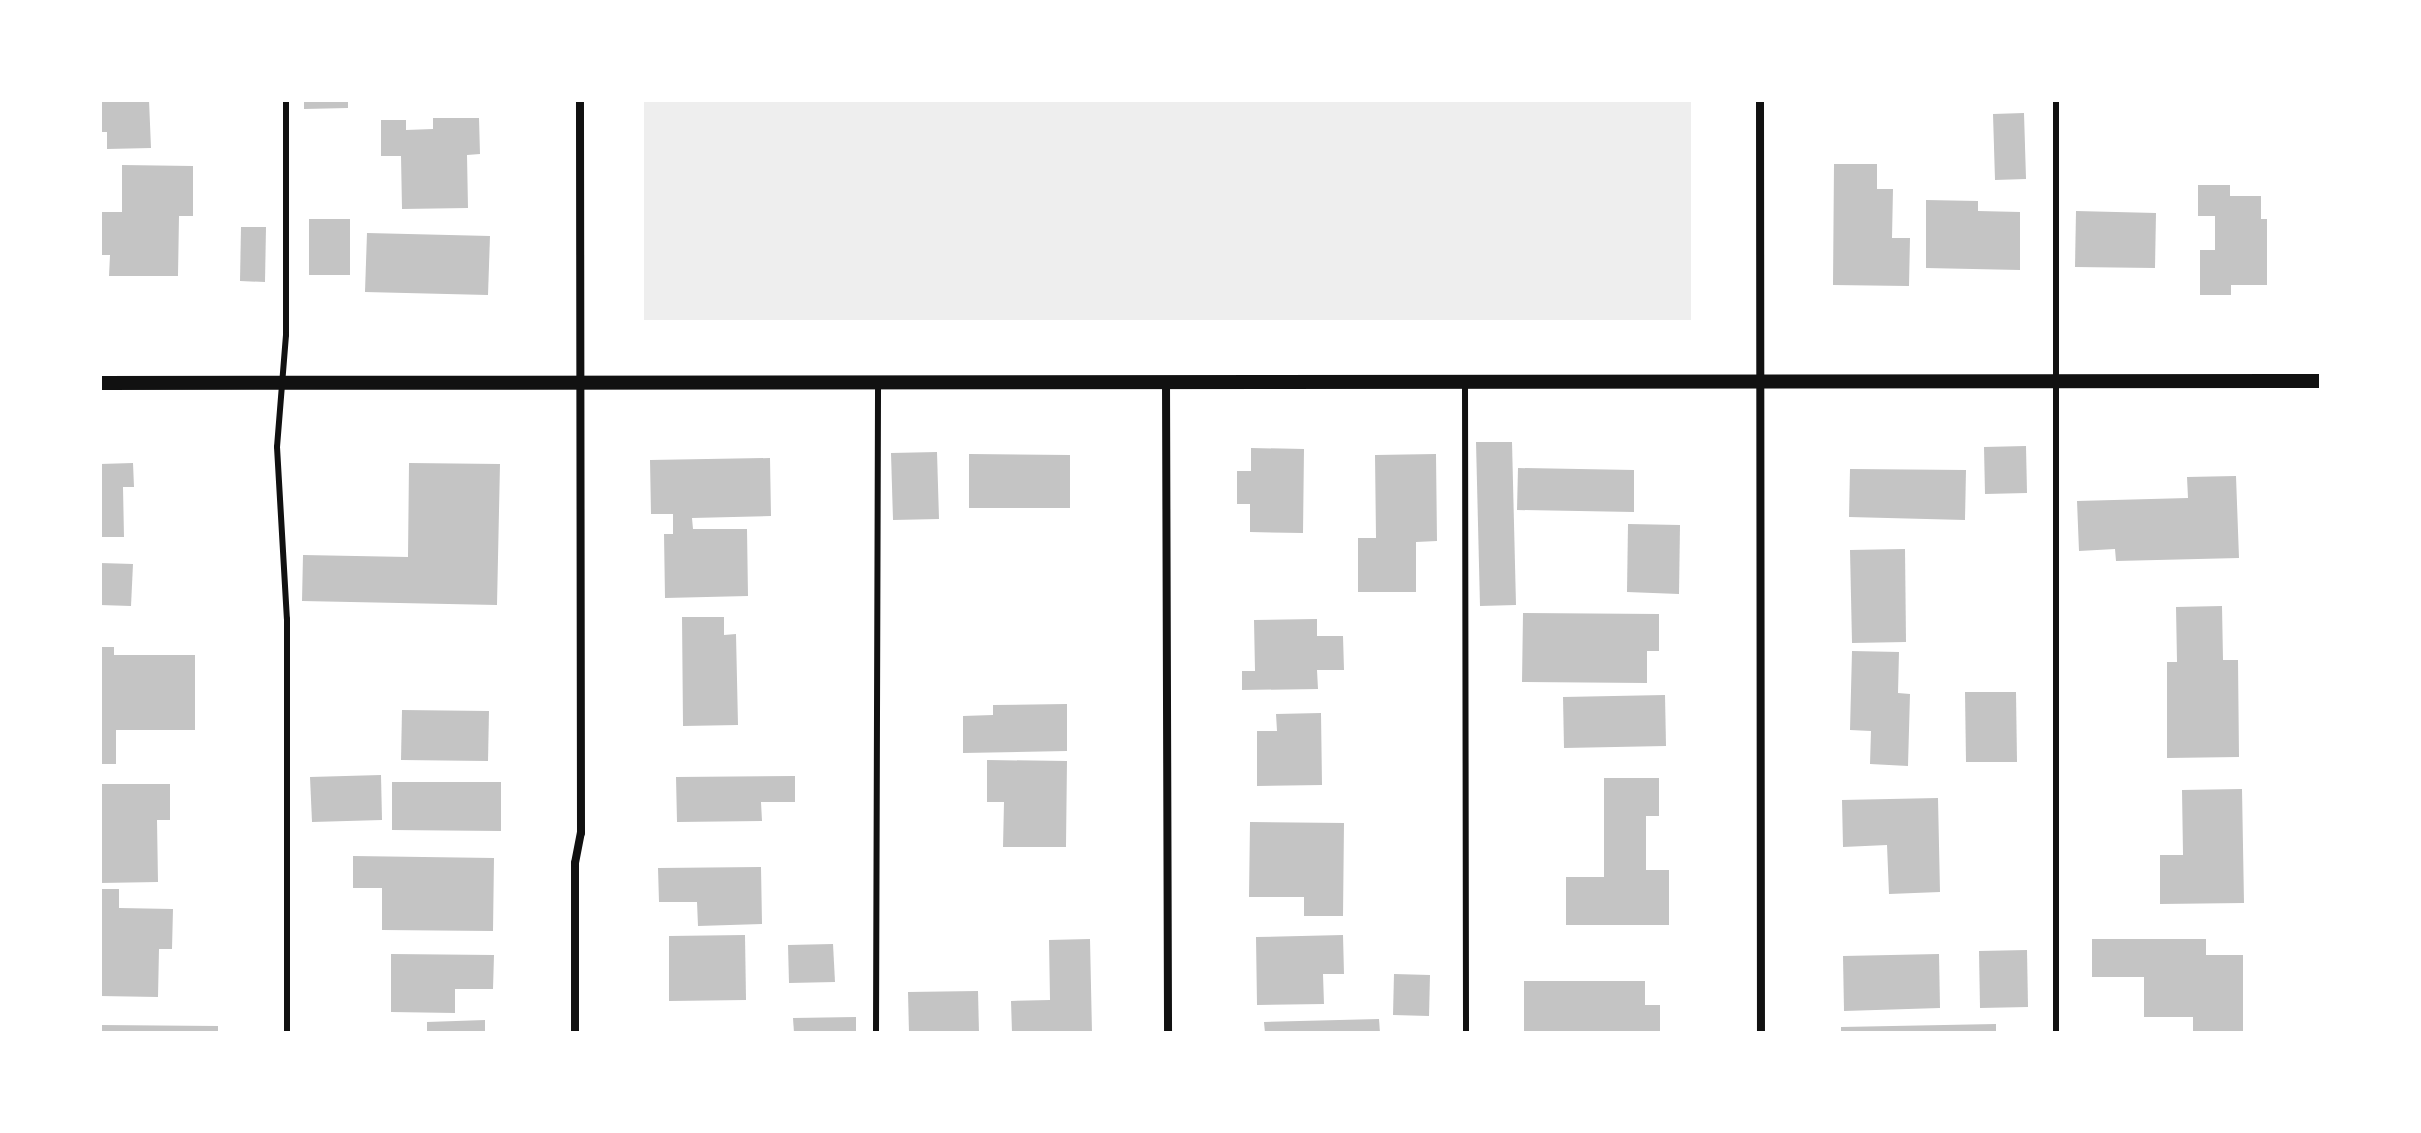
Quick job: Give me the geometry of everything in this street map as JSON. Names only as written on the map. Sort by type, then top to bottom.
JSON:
[{"type":"street","points":[[575,1033],[575,863],[581,833],[580,100]]},
{"type":"street","points":[[1760,100],[1761,1033]]},
{"type":"street","points":[[100,383],[2321,381]]},
{"type":"street","points":[[1166,382],[1168,1033]]},
{"type":"lane","points":[[286,100],[282,382],[277,447],[287,619],[287,1033]]},
{"type":"lane","points":[[2056,100],[2056,1033]]},
{"type":"lane","points":[[876,1033],[878,382]]},
{"type":"lane","points":[[1465,382],[1466,1033]]},
{"type":"shaded area","points":[[644,100],[1691,100],[1691,320],[644,320]]},
{"type":"building","points":[[100,100],[149,100],[151,148],[107,149],[107,132],[100,132]]},
{"type":"building","points":[[304,100],[348,100],[348,108],[304,109]]},
{"type":"building","points":[[2024,113],[2026,179],[1995,180],[1993,114]]},
{"type":"building","points":[[433,118],[479,118],[480,154],[467,155],[468,208],[402,209],[401,156],[381,156],[381,120],[406,120],[406,130],[433,129]]},
{"type":"building","points":[[1834,164],[1877,164],[1877,189],[1893,189],[1892,238],[1910,238],[1909,286],[1833,285]]},
{"type":"building","points":[[122,165],[193,166],[193,216],[179,216],[178,276],[109,276],[110,255],[100,255],[100,212],[122,212]]},
{"type":"building","points":[[2198,185],[2230,185],[2230,196],[2261,196],[2261,219],[2267,219],[2267,285],[2231,285],[2231,295],[2200,295],[2200,250],[2215,250],[2215,216],[2198,216]]},
{"type":"building","points":[[1926,200],[1978,201],[1978,211],[2020,212],[2020,270],[1926,268]]},
{"type":"building","points":[[2076,211],[2156,213],[2155,268],[2075,267]]},
{"type":"building","points":[[309,219],[350,219],[350,275],[309,275]]},
{"type":"building","points":[[241,227],[266,227],[265,282],[240,281]]},
{"type":"building","points":[[367,233],[490,236],[488,295],[365,292]]},
{"type":"building","points":[[1476,442],[1512,442],[1516,605],[1480,606]]},
{"type":"building","points":[[2026,446],[2027,493],[1985,494],[1984,447]]},
{"type":"building","points":[[1251,448],[1304,449],[1303,533],[1250,532],[1250,504],[1237,504],[1237,471],[1251,471]]},
{"type":"building","points":[[937,452],[939,519],[893,520],[891,453]]},
{"type":"building","points":[[969,454],[1070,455],[1070,508],[969,508]]},
{"type":"building","points":[[1436,454],[1437,541],[1416,542],[1416,592],[1358,592],[1358,538],[1376,538],[1375,455]]},
{"type":"building","points":[[770,458],[771,516],[692,518],[693,529],[747,529],[748,596],[665,598],[664,534],[673,534],[673,514],[651,514],[650,460]]},
{"type":"building","points":[[133,463],[134,487],[123,487],[124,537],[100,537],[100,464]]},
{"type":"building","points":[[409,463],[500,464],[497,605],[302,601],[303,555],[408,557]]},
{"type":"building","points":[[1518,468],[1634,470],[1634,512],[1517,510]]},
{"type":"building","points":[[1850,469],[1966,470],[1965,520],[1849,517]]},
{"type":"building","points":[[2236,476],[2239,558],[2116,561],[2115,549],[2079,551],[2077,501],[2188,498],[2187,477]]},
{"type":"building","points":[[1628,524],[1680,525],[1679,594],[1627,592]]},
{"type":"building","points":[[1905,549],[1906,642],[1852,643],[1850,550]]},
{"type":"building","points":[[100,563],[133,564],[131,606],[100,605]]},
{"type":"building","points":[[2222,606],[2223,660],[2238,660],[2239,757],[2167,758],[2167,662],[2177,662],[2176,607]]},
{"type":"building","points":[[1523,613],[1659,614],[1659,651],[1647,651],[1647,683],[1522,682]]},
{"type":"building","points":[[682,617],[724,617],[724,635],[736,634],[738,725],[683,726]]},
{"type":"building","points":[[1317,619],[1317,636],[1343,636],[1344,670],[1317,670],[1318,689],[1242,690],[1242,671],[1255,671],[1254,620]]},
{"type":"building","points":[[100,647],[114,647],[114,655],[195,655],[195,730],[116,730],[116,764],[100,764]]},
{"type":"building","points":[[1852,651],[1899,652],[1898,693],[1910,694],[1908,766],[1870,764],[1871,731],[1850,730]]},
{"type":"building","points":[[1965,692],[2016,692],[2017,762],[1966,762]]},
{"type":"building","points":[[1665,695],[1666,746],[1564,748],[1563,697]]},
{"type":"building","points":[[1067,704],[1067,751],[963,753],[963,716],[993,715],[993,705]]},
{"type":"building","points":[[402,710],[489,711],[488,761],[401,760]]},
{"type":"building","points":[[1321,713],[1322,785],[1257,786],[1257,731],[1277,731],[1276,714]]},
{"type":"building","points":[[987,760],[1067,761],[1066,847],[1003,847],[1004,802],[987,802]]},
{"type":"building","points":[[381,775],[382,820],[312,822],[310,777]]},
{"type":"building","points":[[795,776],[795,802],[761,802],[762,821],[677,822],[676,777]]},
{"type":"building","points":[[1604,778],[1659,778],[1659,816],[1646,816],[1646,870],[1669,870],[1669,925],[1566,925],[1566,877],[1604,877]]},
{"type":"building","points":[[392,782],[501,782],[501,831],[392,830]]},
{"type":"building","points":[[100,784],[170,784],[170,820],[157,820],[158,882],[100,883]]},
{"type":"building","points":[[2242,789],[2244,903],[2160,904],[2160,855],[2183,855],[2182,790]]},
{"type":"building","points":[[1938,798],[1940,892],[1889,894],[1887,845],[1843,847],[1842,800]]},
{"type":"building","points":[[1250,822],[1344,823],[1343,916],[1304,916],[1304,897],[1249,897]]},
{"type":"building","points":[[353,856],[494,858],[493,931],[382,930],[382,888],[353,888]]},
{"type":"building","points":[[761,867],[762,924],[698,926],[697,902],[659,902],[658,868]]},
{"type":"building","points":[[100,889],[119,889],[119,908],[173,909],[172,949],[159,949],[158,997],[100,996]]},
{"type":"building","points":[[745,935],[746,1000],[669,1001],[669,936]]},
{"type":"building","points":[[1343,935],[1344,974],[1323,974],[1324,1004],[1257,1005],[1256,937]]},
{"type":"building","points":[[1090,939],[1092,1033],[1012,1033],[1011,1001],[1050,1000],[1049,940]]},
{"type":"building","points":[[2092,939],[2206,939],[2206,955],[2243,955],[2243,1033],[2193,1033],[2193,1017],[2144,1017],[2144,977],[2092,977]]},
{"type":"building","points":[[833,944],[835,982],[789,983],[788,945]]},
{"type":"building","points":[[2027,950],[2028,1007],[1980,1008],[1979,951]]},
{"type":"building","points":[[391,954],[494,955],[493,989],[455,989],[455,1013],[391,1012]]},
{"type":"building","points":[[1939,954],[1940,1008],[1844,1011],[1843,956]]},
{"type":"building","points":[[1394,974],[1430,975],[1429,1016],[1393,1015]]},
{"type":"building","points":[[1524,981],[1645,981],[1645,1005],[1660,1005],[1660,1033],[1524,1033]]},
{"type":"building","points":[[978,991],[979,1033],[909,1033],[908,992]]},
{"type":"building","points":[[856,1017],[856,1033],[794,1033],[793,1018]]},
{"type":"building","points":[[1379,1019],[1380,1033],[1265,1033],[1264,1022]]},
{"type":"building","points":[[485,1020],[485,1033],[427,1033],[427,1022]]},
{"type":"building","points":[[1996,1024],[1996,1033],[1841,1033],[1841,1027]]},
{"type":"building","points":[[100,1025],[218,1026],[218,1033],[100,1033]]}]
